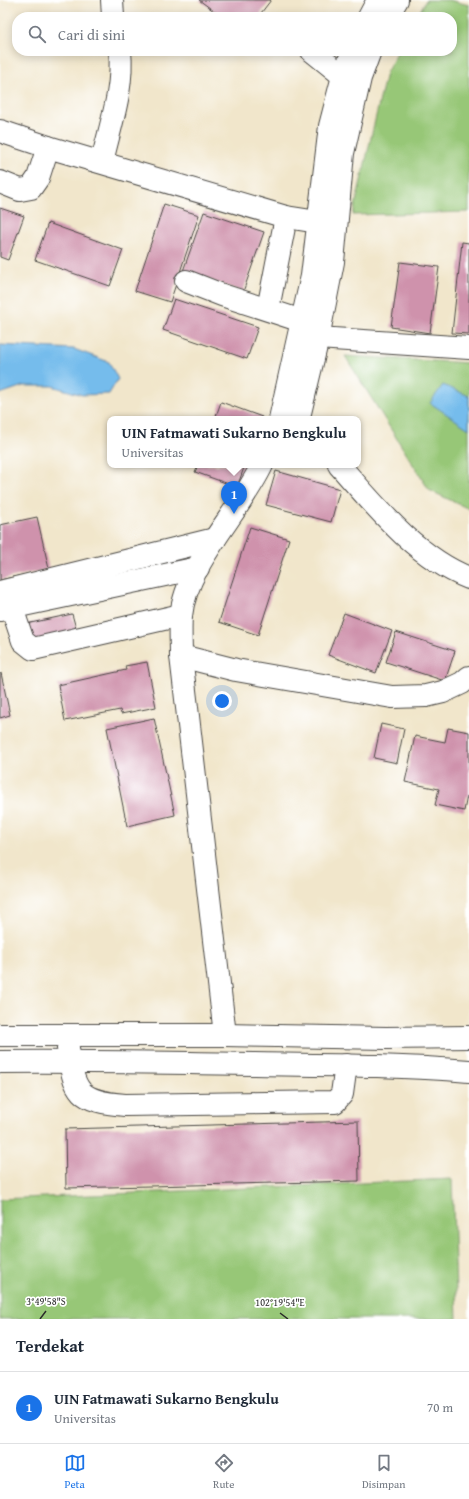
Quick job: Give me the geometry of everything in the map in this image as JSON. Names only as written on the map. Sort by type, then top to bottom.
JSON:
[{"type":"street","points":[[112,0],[113,12]]},
{"type":"street","points":[[372,12],[378,0]]},
{"type":"street","points":[[390,12],[397,0]]},
{"type":"street","points":[[102,162],[119,87],[120,56]]},
{"type":"street","points":[[318,56],[343,76]]},
{"type":"street","points":[[292,415],[318,338],[334,262],[328,223],[330,126],[343,76],[351,56]]},
{"type":"street","points":[[292,415],[302,321],[312,276],[328,223],[360,78],[368,56]]},
{"type":"street","points":[[0,131],[48,147],[286,217],[328,223]]},
{"type":"street","points":[[0,182],[20,190],[31,188],[38,178],[48,147]]},
{"type":"street","points":[[268,309],[286,217]]},
{"type":"street","points":[[186,281],[222,295],[302,321]]},
{"type":"street","points":[[318,338],[469,348]]},
{"type":"street","points":[[225,1035],[181,656],[181,615],[189,586],[198,568],[260,468]]},
{"type":"street","points":[[342,468],[408,540],[433,558],[469,578]]},
{"type":"street","points":[[4,603],[215,539]]},
{"type":"street","points":[[4,603],[198,568]]},
{"type":"street","points":[[4,603],[23,641],[33,649],[181,615]]},
{"type":"street","points":[[181,656],[236,670],[392,696],[426,696],[443,692],[462,683],[469,677]]},
{"type":"street","points":[[0,1035],[225,1035],[469,1038]]},
{"type":"street","points":[[67,1035],[70,1062],[75,1084],[82,1094],[104,1103],[125,1105],[335,1102],[342,1094],[346,1065]]},
{"type":"street","points":[[0,1062],[346,1065],[469,1072]]},
{"type":"green space","points":[[426,0],[449,0],[469,5],[469,212],[353,215],[386,73],[395,56],[457,56],[457,12],[420,12]]},
{"type":"green space","points":[[345,356],[469,363],[469,509],[429,490]]},
{"type":"green space","points":[[452,1179],[457,1319],[0,1319],[0,1199]]},
{"type":"water","points":[[0,345],[74,349],[109,362],[118,379],[109,394],[82,395],[52,386],[23,386],[0,394]]},
{"type":"water","points":[[443,385],[469,396],[469,429],[430,403]]},
{"type":"building","points":[[199,0],[271,0],[262,12],[215,12]]},
{"type":"building","points":[[164,204],[199,215],[170,302],[135,291]]},
{"type":"building","points":[[0,208],[24,216],[8,260],[0,257]]},
{"type":"building","points":[[204,212],[264,232],[243,292],[183,271]]},
{"type":"building","points":[[48,223],[123,250],[110,286],[35,260]]},
{"type":"building","points":[[462,242],[469,243],[469,334],[452,333]]},
{"type":"building","points":[[400,262],[439,267],[430,333],[391,327]]},
{"type":"building","points":[[174,299],[258,327],[247,359],[163,330]]},
{"type":"building","points":[[221,402],[259,416],[216,416]]},
{"type":"building","points":[[197,468],[244,468],[237,487],[195,472]]},
{"type":"building","points":[[276,471],[340,489],[331,522],[266,505]]},
{"type":"building","points":[[37,517],[49,569],[0,580],[0,525]]},
{"type":"building","points":[[250,527],[289,539],[258,635],[219,622]]},
{"type":"building","points":[[344,613],[392,631],[376,673],[328,655]]},
{"type":"building","points":[[72,614],[77,632],[31,643],[26,624]]},
{"type":"building","points":[[396,632],[455,651],[445,681],[386,662]]},
{"type":"building","points":[[147,662],[156,707],[121,714],[120,710],[65,721],[58,685],[126,670],[125,666]]},
{"type":"building","points":[[1,673],[10,715],[0,718],[0,674]]},
{"type":"building","points":[[154,718],[175,815],[127,826],[107,728]]},
{"type":"building","points":[[381,724],[404,729],[397,763],[374,758]]},
{"type":"building","points":[[448,728],[469,732],[469,797],[467,796],[464,811],[435,805],[439,789],[405,782],[415,736],[445,742]]},
{"type":"building","points":[[358,1121],[359,1181],[66,1188],[65,1129]]},
{"type":"place","name":"UIN Fatmawati Sukarno Bengkulu","points":[[234,514]]}]
